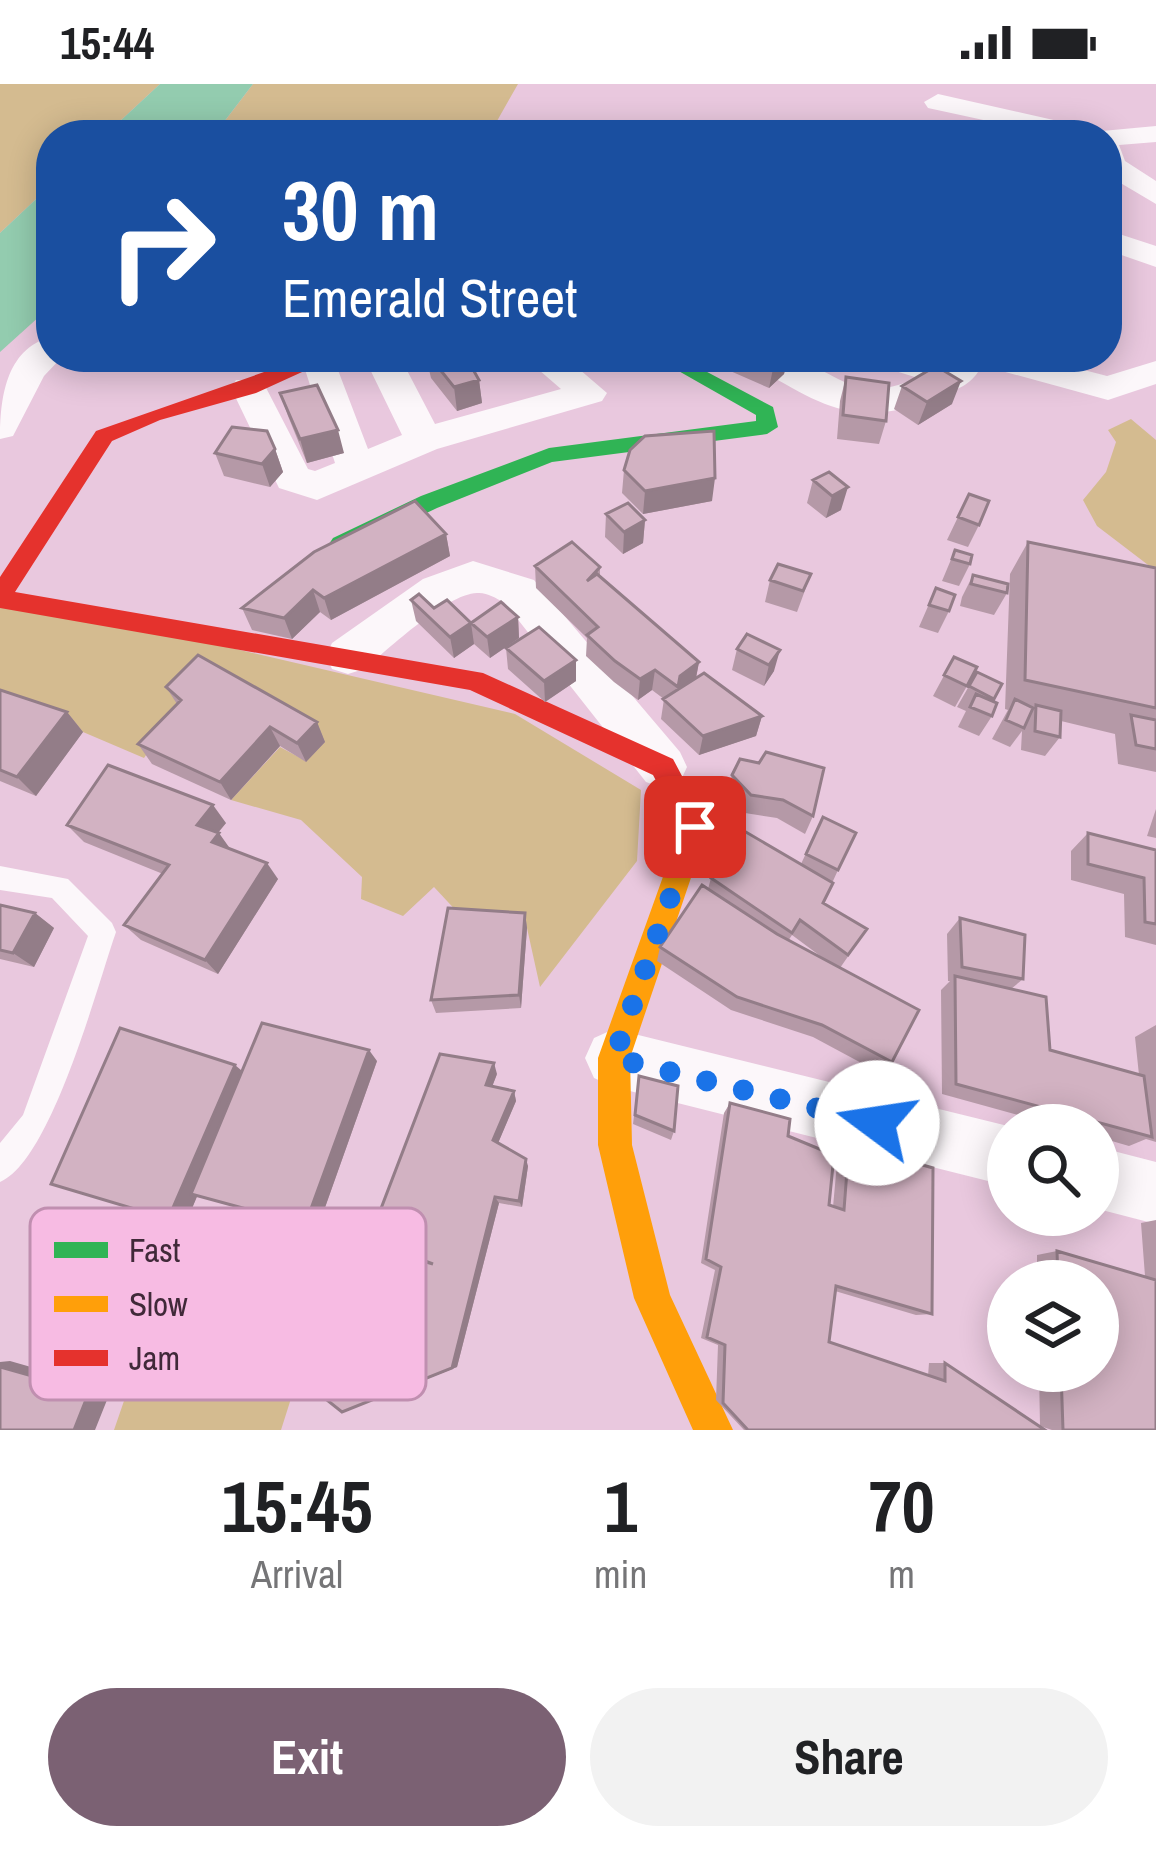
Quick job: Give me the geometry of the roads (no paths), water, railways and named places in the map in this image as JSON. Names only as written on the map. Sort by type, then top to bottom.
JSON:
[{"type":"street","points":[[938,102],[1021,120]]},
{"type":"street","points":[[1122,136],[1156,134]]},
{"type":"street","points":[[1122,172],[1156,195]]},
{"type":"street","points":[[1122,245],[1156,257]]},
{"type":"street","points":[[0,427],[36,364]]},
{"type":"street","points":[[287,372],[153,415],[104,436],[0,597],[474,680],[663,767]]},
{"type":"street","points":[[325,372],[356,468]]},
{"type":"street","points":[[390,372],[424,440]]},
{"type":"street","points":[[526,372],[540,410]]},
{"type":"street","points":[[249,388],[293,478],[317,486],[424,440],[484,406],[540,410],[589,393],[562,372]]},
{"type":"street","points":[[311,565],[327,550],[429,502],[549,454],[767,427],[766,412],[692,372]]},
{"type":"street","points":[[791,372],[835,396],[889,403],[954,372]]},
{"type":"street","points":[[1048,372],[1108,388],[1156,372]]},
{"type":"street","points":[[348,656],[408,612],[466,578],[495,579],[520,591],[663,767],[695,827],[614,1058],[615,1144],[652,1298],[713,1430]]},
{"type":"street","points":[[228,638],[261,609]]},
{"type":"street","points":[[614,1058],[987,1151]]},
{"type":"street","points":[[1119,1183],[1156,1193]]},
{"type":"lane","points":[[0,878],[59,887],[103,932],[34,1124],[0,1167]]}]
